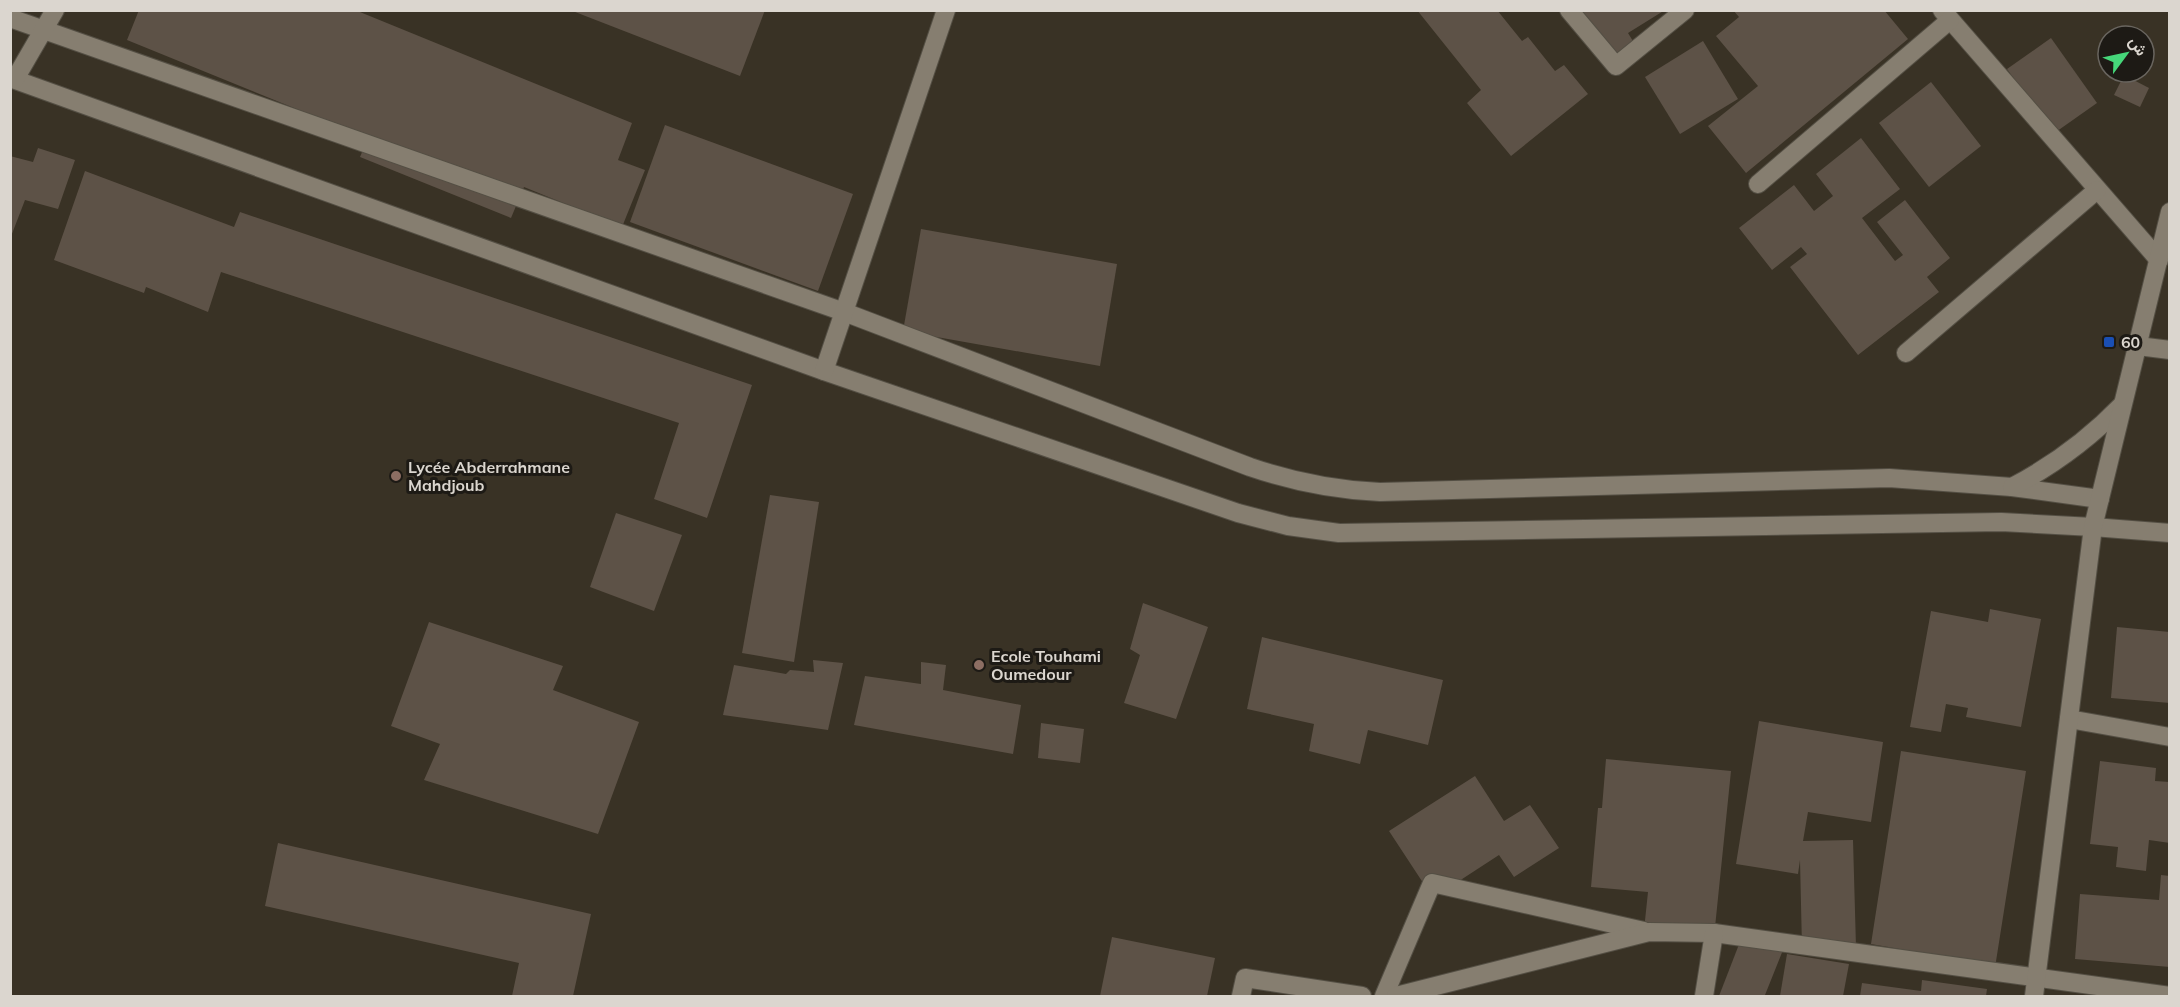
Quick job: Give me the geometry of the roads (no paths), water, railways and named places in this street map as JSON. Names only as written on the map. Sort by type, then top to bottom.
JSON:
[{"type":"street","points":[[55,10],[13,78],[824,371],[1238,513],[1288,526],[1339,533],[2001,522],[2169,533]]},
{"type":"street","points":[[824,371],[946,10]]},
{"type":"street","points":[[1569,10],[1616,66],[1685,10]]},
{"type":"street","points":[[1758,184],[1946,15],[2159,260]]},
{"type":"street","points":[[10,18],[844,312],[1250,467],[1307,485],[1380,492],[1890,478],[2012,487],[2100,499]]},
{"type":"street","points":[[1906,353],[2097,190]]},
{"type":"street","points":[[2034,996],[2093,527],[2169,212]]},
{"type":"street","points":[[2138,346],[2169,350]]},
{"type":"street","points":[[2012,487],[2043,471],[2072,451],[2124,404]]},
{"type":"street","points":[[2069,719],[2169,737]]},
{"type":"street","points":[[1384,996],[1432,883],[1649,932],[1714,933],[2169,996]]},
{"type":"street","points":[[1396,996],[1649,932]]},
{"type":"street","points":[[1704,996],[1714,933]]},
{"type":"street","points":[[1241,996],[1245,978],[1362,996]]},
{"type":"place","name":"60","points":[[2109,342]]},
{"type":"place","name":"Lycée Abderrahmane Mahdjoub","points":[[396,476]]},
{"type":"place","name":"Ecole Touhami Oumedour","points":[[979,665]]}]
